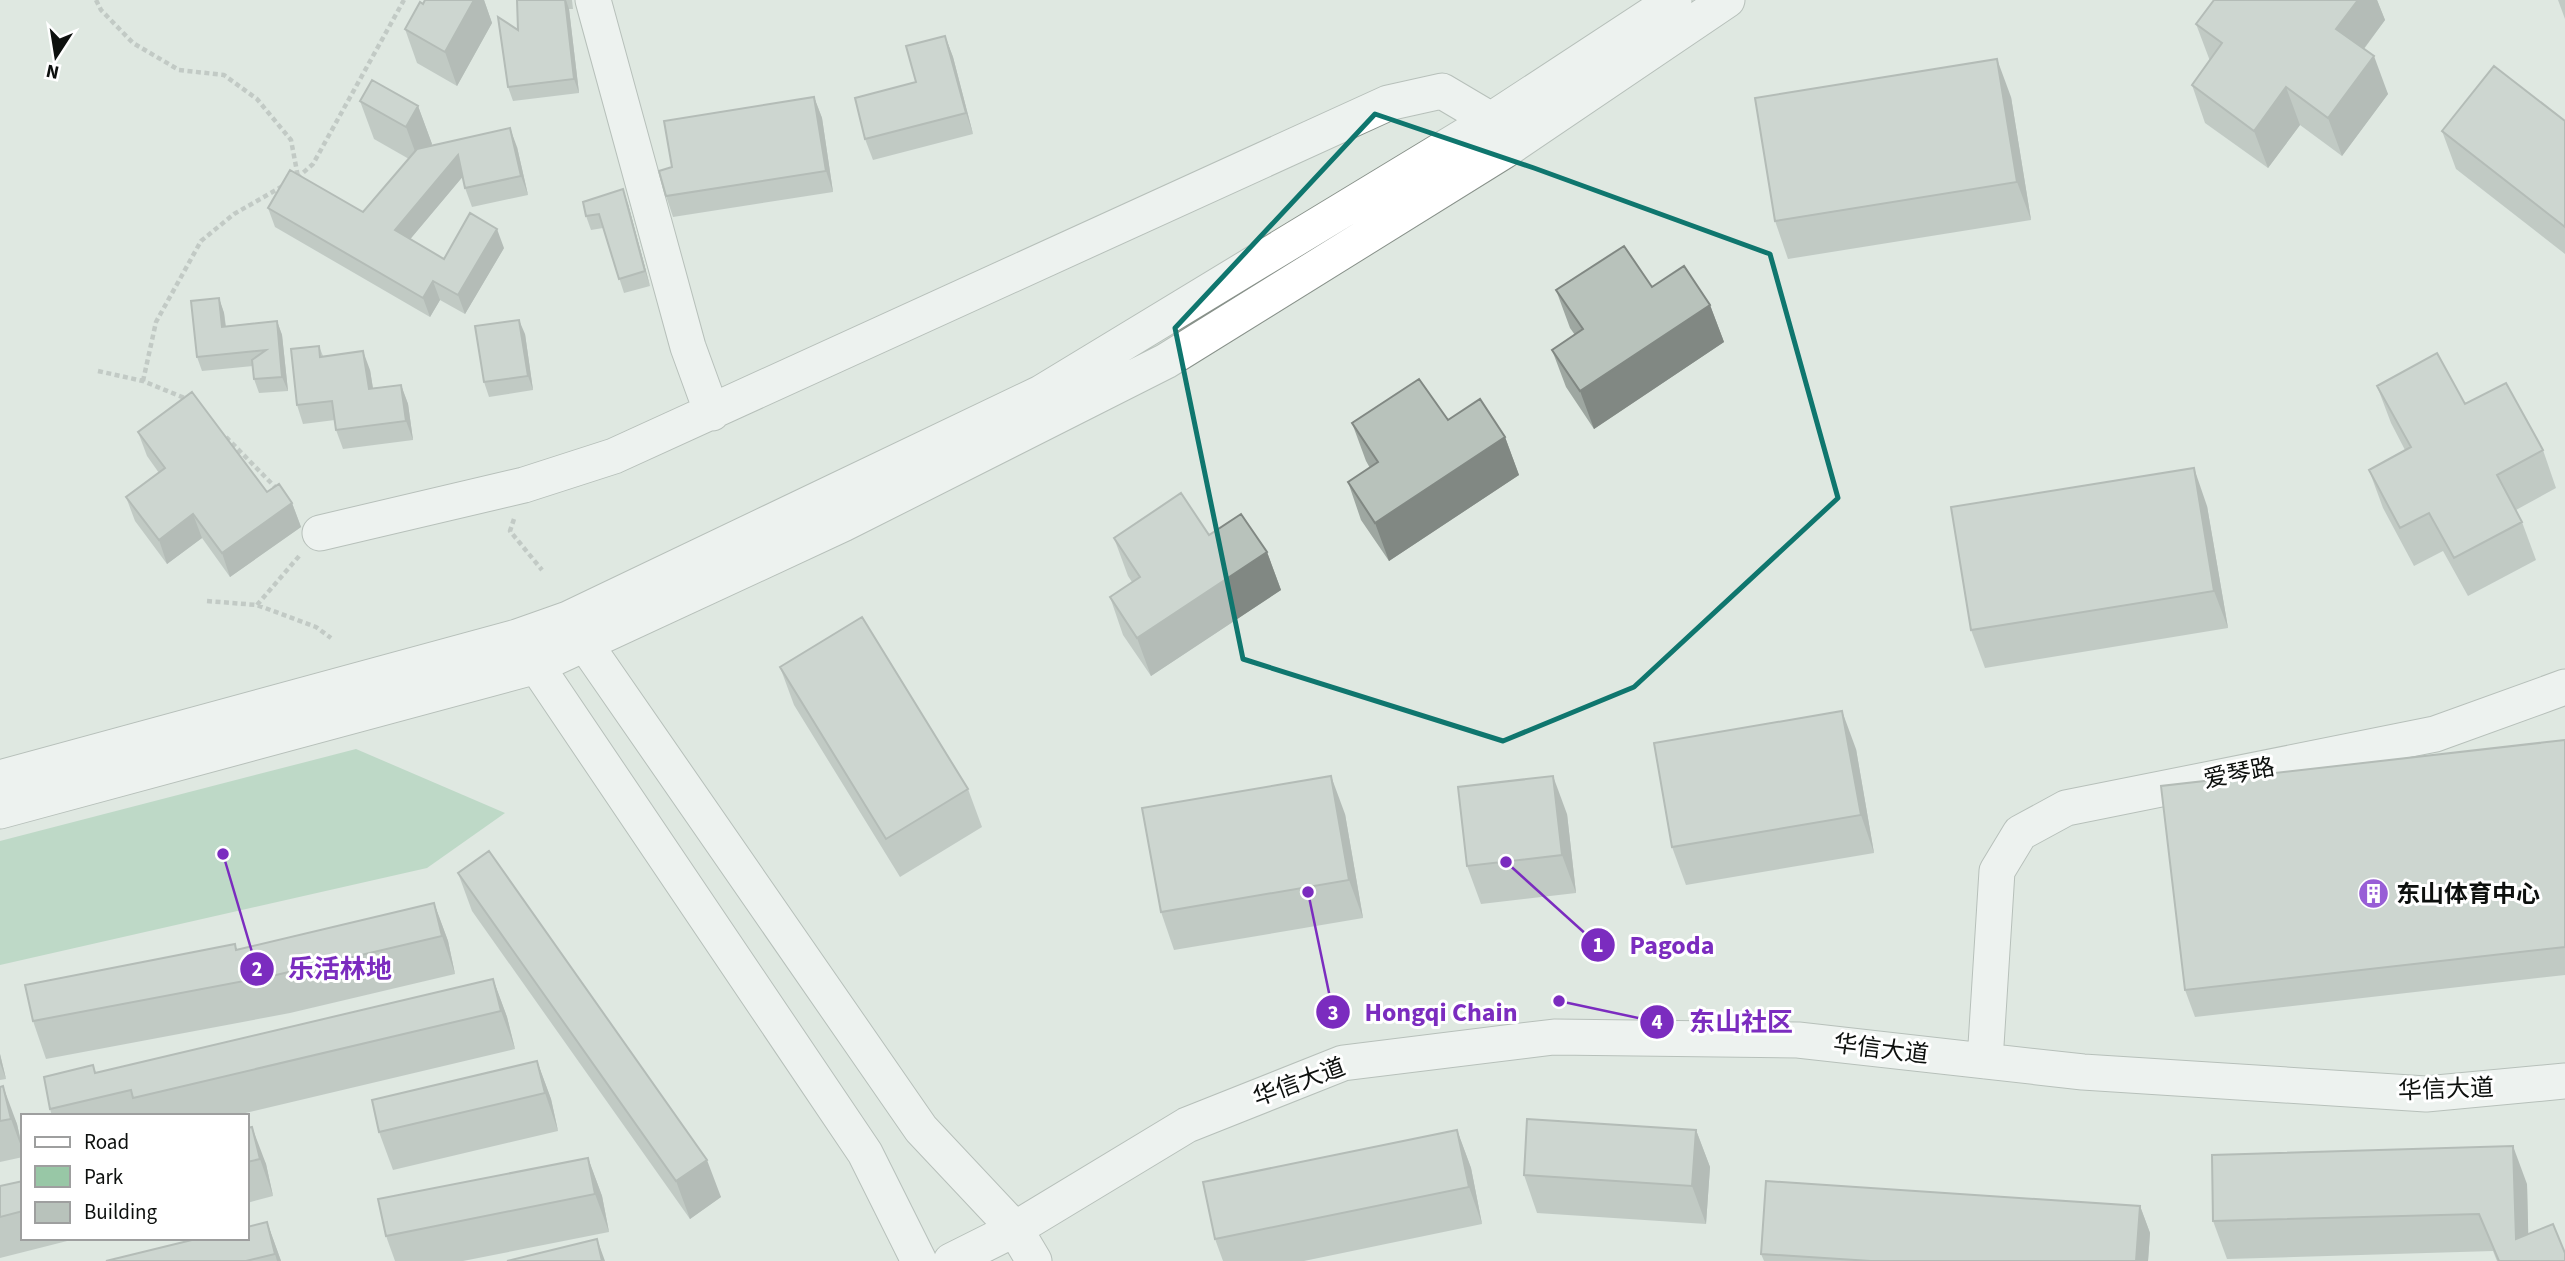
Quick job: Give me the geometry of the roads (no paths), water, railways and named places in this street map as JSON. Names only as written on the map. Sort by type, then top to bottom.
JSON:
[{"type":"street","points":[[593,0],[688,347],[712,413]]},
{"type":"street","points":[[0,811],[537,666],[577,631],[1041,393],[1491,120],[1674,0]]},
{"type":"street","points":[[0,778],[517,637],[577,631],[843,524],[1166,361],[1504,151],[1727,0]]},
{"type":"street","points":[[320,533],[524,485],[614,456],[1388,103],[1441,92],[1491,120]]},
{"type":"street","points":[[577,631],[921,1129],[1015,1230],[1034,1261]]},
{"type":"street","points":[[517,637],[865,1153],[919,1261]]},
{"type":"street","name":"爱琴路","points":[[1985,1061],[1997,871],[2020,833],[2066,808],[2435,734],[2565,687]]},
{"type":"street","name":"华信大道","points":[[951,1261],[1015,1230],[1187,1125],[1343,1063],[1554,1037],[1798,1040],[2082,1072],[2426,1094],[2565,1081]]},
{"type":"place","name":"乐活林地","points":[[223,854]]},
{"type":"place","name":"Pagoda","points":[[1506,862]]},
{"type":"place","name":"Hongqi Chain","points":[[1308,892]]},
{"type":"place","name":"东山体育中心","points":[[2373,894]]},
{"type":"place","name":"东山社区","points":[[1559,1001]]}]
